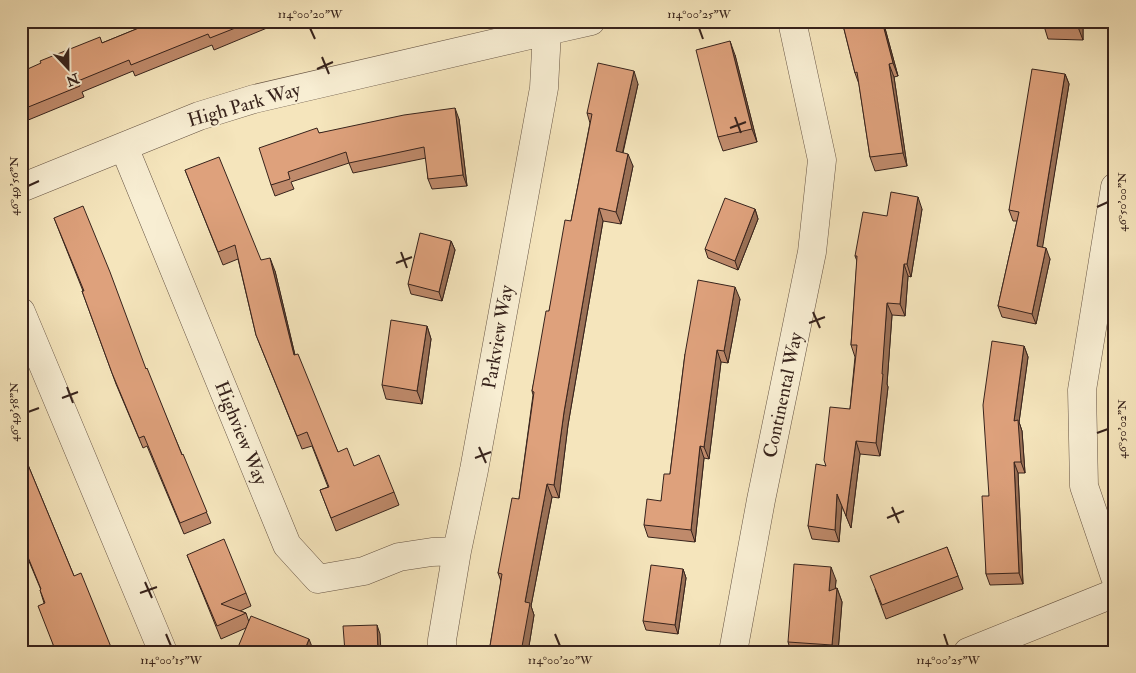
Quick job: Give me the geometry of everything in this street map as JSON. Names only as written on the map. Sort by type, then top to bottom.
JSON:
[{"type":"street","name":"High Park Way","points":[[21,188],[199,116],[254,99],[546,26],[591,21]]},
{"type":"street","name":"Continental Way","points":[[733,652],[761,500],[812,252],[822,160],[792,21]]},
{"type":"street","name":"Parkview Way","points":[[442,652],[442,640],[457,551],[476,460],[544,88],[546,26]]},
{"type":"street","name":"Highview Way","points":[[124,147],[287,545],[318,579],[364,571],[400,557],[432,552],[457,551]]},
{"type":"street","points":[[1115,188],[1082,390],[1084,486],[1115,577]]},
{"type":"street","points":[[21,312],[164,652]]},
{"type":"street","points":[[968,652],[1115,593]]},
{"type":"building","points":[[156,21],[253,21],[210,38],[208,34],[131,65],[129,60],[78,81],[80,86],[21,110],[21,72],[41,63],[40,61],[100,37],[102,43]]},
{"type":"building","points":[[842,21],[882,21],[893,63],[889,64],[903,153],[870,157],[857,72],[855,73]]},
{"type":"building","points":[[1044,21],[1078,21],[1078,27],[1044,26]]},
{"type":"building","points":[[730,41],[752,129],[718,137],[696,50]]},
{"type":"building","points":[[598,63],[634,71],[616,151],[628,154],[616,212],[599,208],[564,412],[554,485],[547,484],[525,602],[530,603],[521,652],[489,652],[502,574],[498,573],[512,498],[519,499],[534,392],[532,391],[546,311],[549,311],[565,220],[571,221],[592,114],[587,113]]},
{"type":"building","points":[[1032,69],[1065,74],[1037,246],[1046,248],[1032,314],[998,306],[1019,212],[1009,210]]},
{"type":"building","points":[[455,108],[463,175],[428,179],[424,147],[349,163],[346,152],[288,172],[290,179],[271,185],[259,148],[317,128],[319,133],[404,115]]},
{"type":"building","points":[[219,157],[261,260],[270,258],[294,355],[298,354],[338,452],[347,448],[354,466],[379,455],[394,492],[331,518],[320,490],[329,487],[307,432],[297,436],[256,335],[235,245],[218,252],[185,170]]},
{"type":"building","points":[[891,192],[918,197],[907,264],[904,264],[900,304],[887,303],[883,374],[876,443],[856,441],[846,516],[837,494],[835,530],[808,526],[816,464],[826,466],[824,460],[830,407],[850,409],[857,345],[851,345],[857,256],[855,256],[863,212],[887,216]]},
{"type":"building","points":[[725,198],[755,209],[735,261],[705,249]]},
{"type":"building","points":[[83,206],[146,369],[207,512],[180,523],[144,436],[139,438],[112,373],[82,291],[84,291],[54,218]]},
{"type":"building","points":[[420,233],[451,241],[439,292],[408,284]]},
{"type":"building","points":[[698,280],[735,287],[724,351],[717,350],[704,447],[700,446],[691,530],[644,525],[647,499],[661,501],[664,474],[670,474],[685,354]]},
{"type":"building","points":[[391,320],[427,326],[417,391],[382,385]]},
{"type":"building","points":[[992,341],[1024,346],[1014,421],[1018,420],[1021,462],[1014,462],[1019,573],[986,574],[982,496],[989,496],[983,405]]},
{"type":"building","points":[[21,448],[74,576],[81,573],[113,652],[66,652],[65,649],[56,652],[38,606],[45,603],[41,589],[21,540]]},
{"type":"building","points":[[224,539],[246,593],[221,604],[246,613],[217,626],[187,555]]},
{"type":"building","points":[[947,547],[958,576],[882,605],[870,576]]},
{"type":"building","points":[[794,564],[831,567],[829,591],[837,588],[832,645],[788,642]]},
{"type":"building","points":[[651,565],[683,569],[675,625],[643,621]]},
{"type":"building","points":[[251,616],[309,639],[304,652],[236,652]]},
{"type":"building","points":[[377,625],[378,652],[345,652],[343,626]]}]
